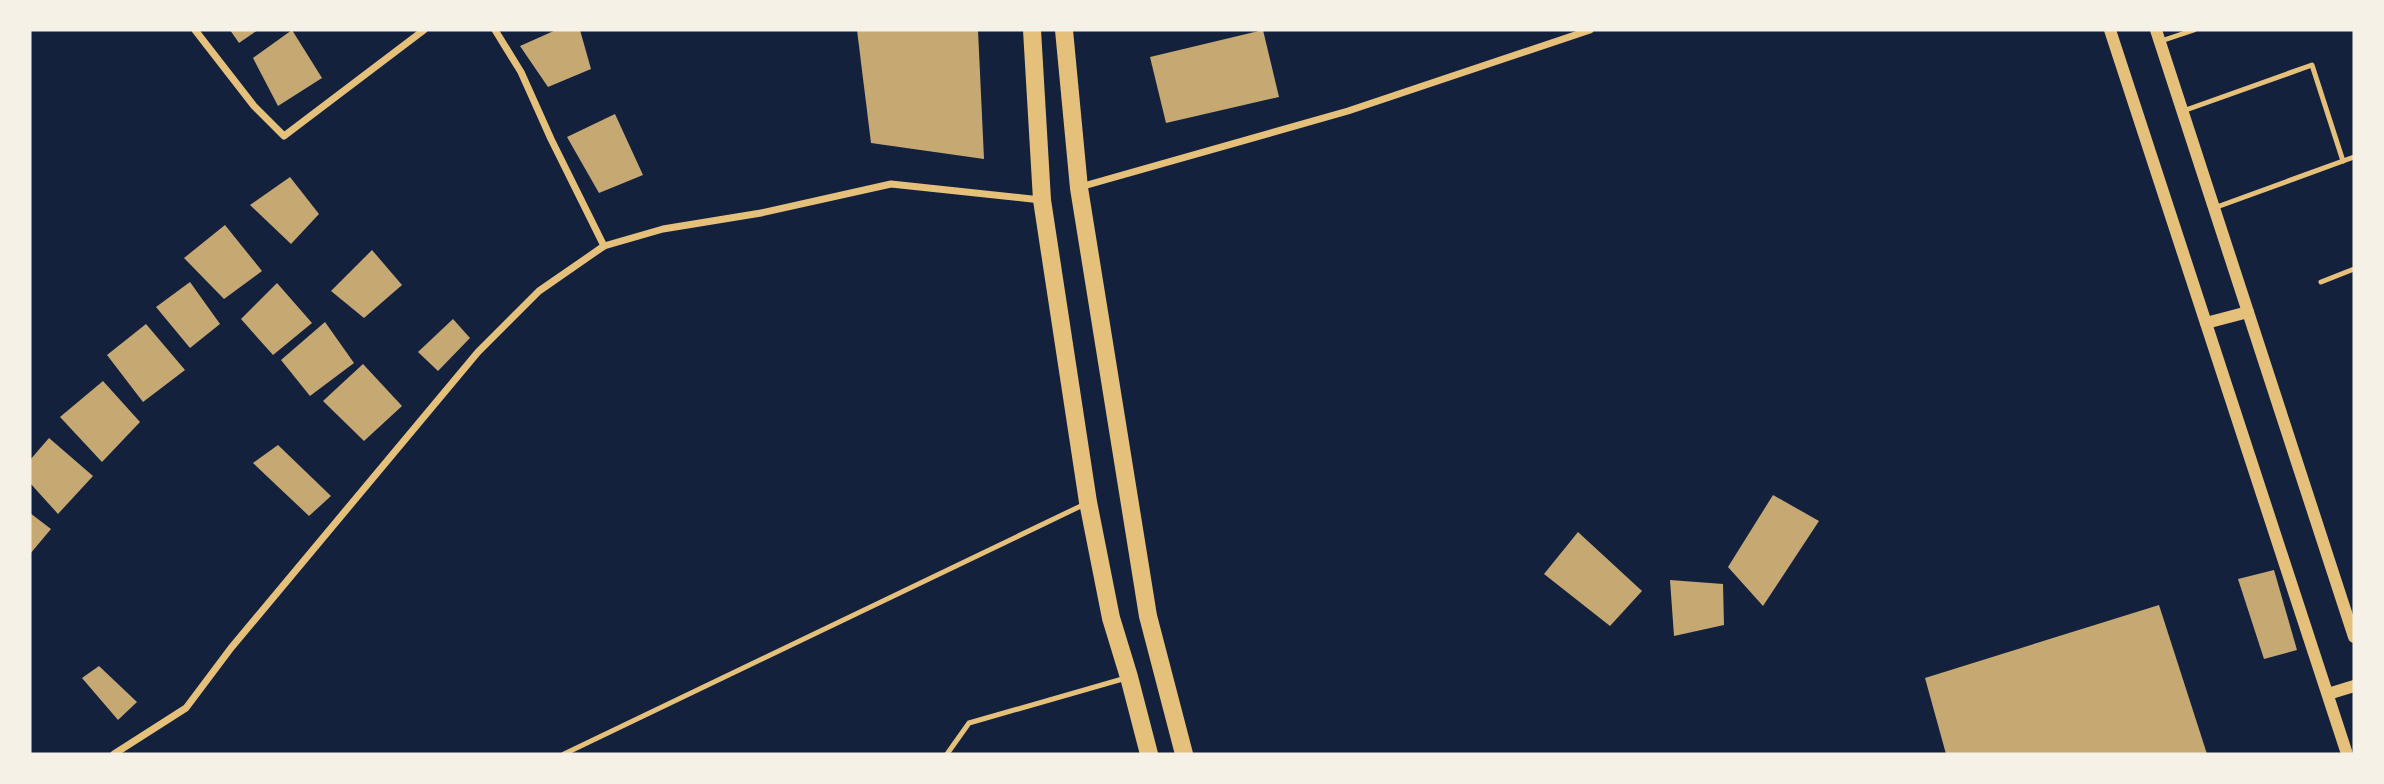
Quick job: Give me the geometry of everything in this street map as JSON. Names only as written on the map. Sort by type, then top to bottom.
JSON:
[{"type":"main road","points":[[1032,30],[1042,200],[1088,502],[1111,618],[1149,754]]},
{"type":"main road","points":[[1064,30],[1079,188],[1148,616],[1184,754]]},
{"type":"street","points":[[195,30],[254,106],[284,136],[424,30]]},
{"type":"street","points":[[495,30],[521,72],[604,247]]},
{"type":"street","points":[[1079,188],[1348,111],[1590,30]]},
{"type":"street","points":[[2110,30],[2347,754]]},
{"type":"street","points":[[2158,35],[2354,633]]},
{"type":"street","points":[[114,754],[186,708],[231,648],[478,352],[539,291],[604,247],[663,229],[761,213],[891,184],[1042,200]]},
{"type":"street","points":[[2206,323],[2248,312]]},
{"type":"street","points":[[2328,694],[2354,686]]},
{"type":"lane","points":[[2158,35],[2194,30]]},
{"type":"lane","points":[[2183,112],[2312,65],[2343,161]]},
{"type":"lane","points":[[2214,208],[2354,157]]},
{"type":"lane","points":[[2321,282],[2354,270]]},
{"type":"lane","points":[[564,754],[1088,502]]},
{"type":"lane","points":[[947,754],[969,723],[1129,677]]},
{"type":"building","points":[[230,30],[258,30],[239,43]]},
{"type":"building","points":[[292,30],[322,78],[278,106],[253,58]]},
{"type":"building","points":[[556,30],[580,30],[591,69],[548,87],[520,46]]},
{"type":"building","points":[[857,30],[978,30],[984,159],[871,143]]},
{"type":"building","points":[[1263,30],[1279,97],[1166,123],[1150,57]]},
{"type":"building","points":[[615,114],[643,175],[599,193],[567,137]]},
{"type":"building","points":[[290,177],[319,214],[291,244],[250,205]]},
{"type":"building","points":[[225,225],[262,271],[224,299],[184,258]]},
{"type":"building","points":[[372,250],[402,285],[364,318],[331,291]]},
{"type":"building","points":[[190,282],[220,324],[190,348],[156,307]]},
{"type":"building","points":[[277,283],[312,323],[273,355],[241,319]]},
{"type":"building","points":[[453,319],[470,338],[438,371],[418,352]]},
{"type":"building","points":[[325,322],[354,363],[310,396],[281,360]]},
{"type":"building","points":[[146,324],[185,370],[143,402],[107,355]]},
{"type":"building","points":[[363,364],[402,406],[364,441],[323,401]]},
{"type":"building","points":[[103,381],[140,422],[102,462],[60,417]]},
{"type":"building","points":[[49,438],[93,476],[58,514],[30,483],[30,460]]},
{"type":"building","points":[[278,445],[331,496],[309,516],[253,463]]},
{"type":"building","points":[[1773,495],[1819,521],[1763,606],[1728,567]]},
{"type":"building","points":[[30,513],[51,529],[30,554]]},
{"type":"building","points":[[1578,532],[1642,591],[1610,626],[1544,574]]},
{"type":"building","points":[[2274,570],[2297,650],[2264,659],[2238,579]]},
{"type":"building","points":[[1670,580],[1723,584],[1724,625],[1674,636]]},
{"type":"building","points":[[2159,605],[2207,754],[1946,754],[1925,678]]},
{"type":"building","points":[[99,666],[137,702],[118,720],[82,678]]}]
